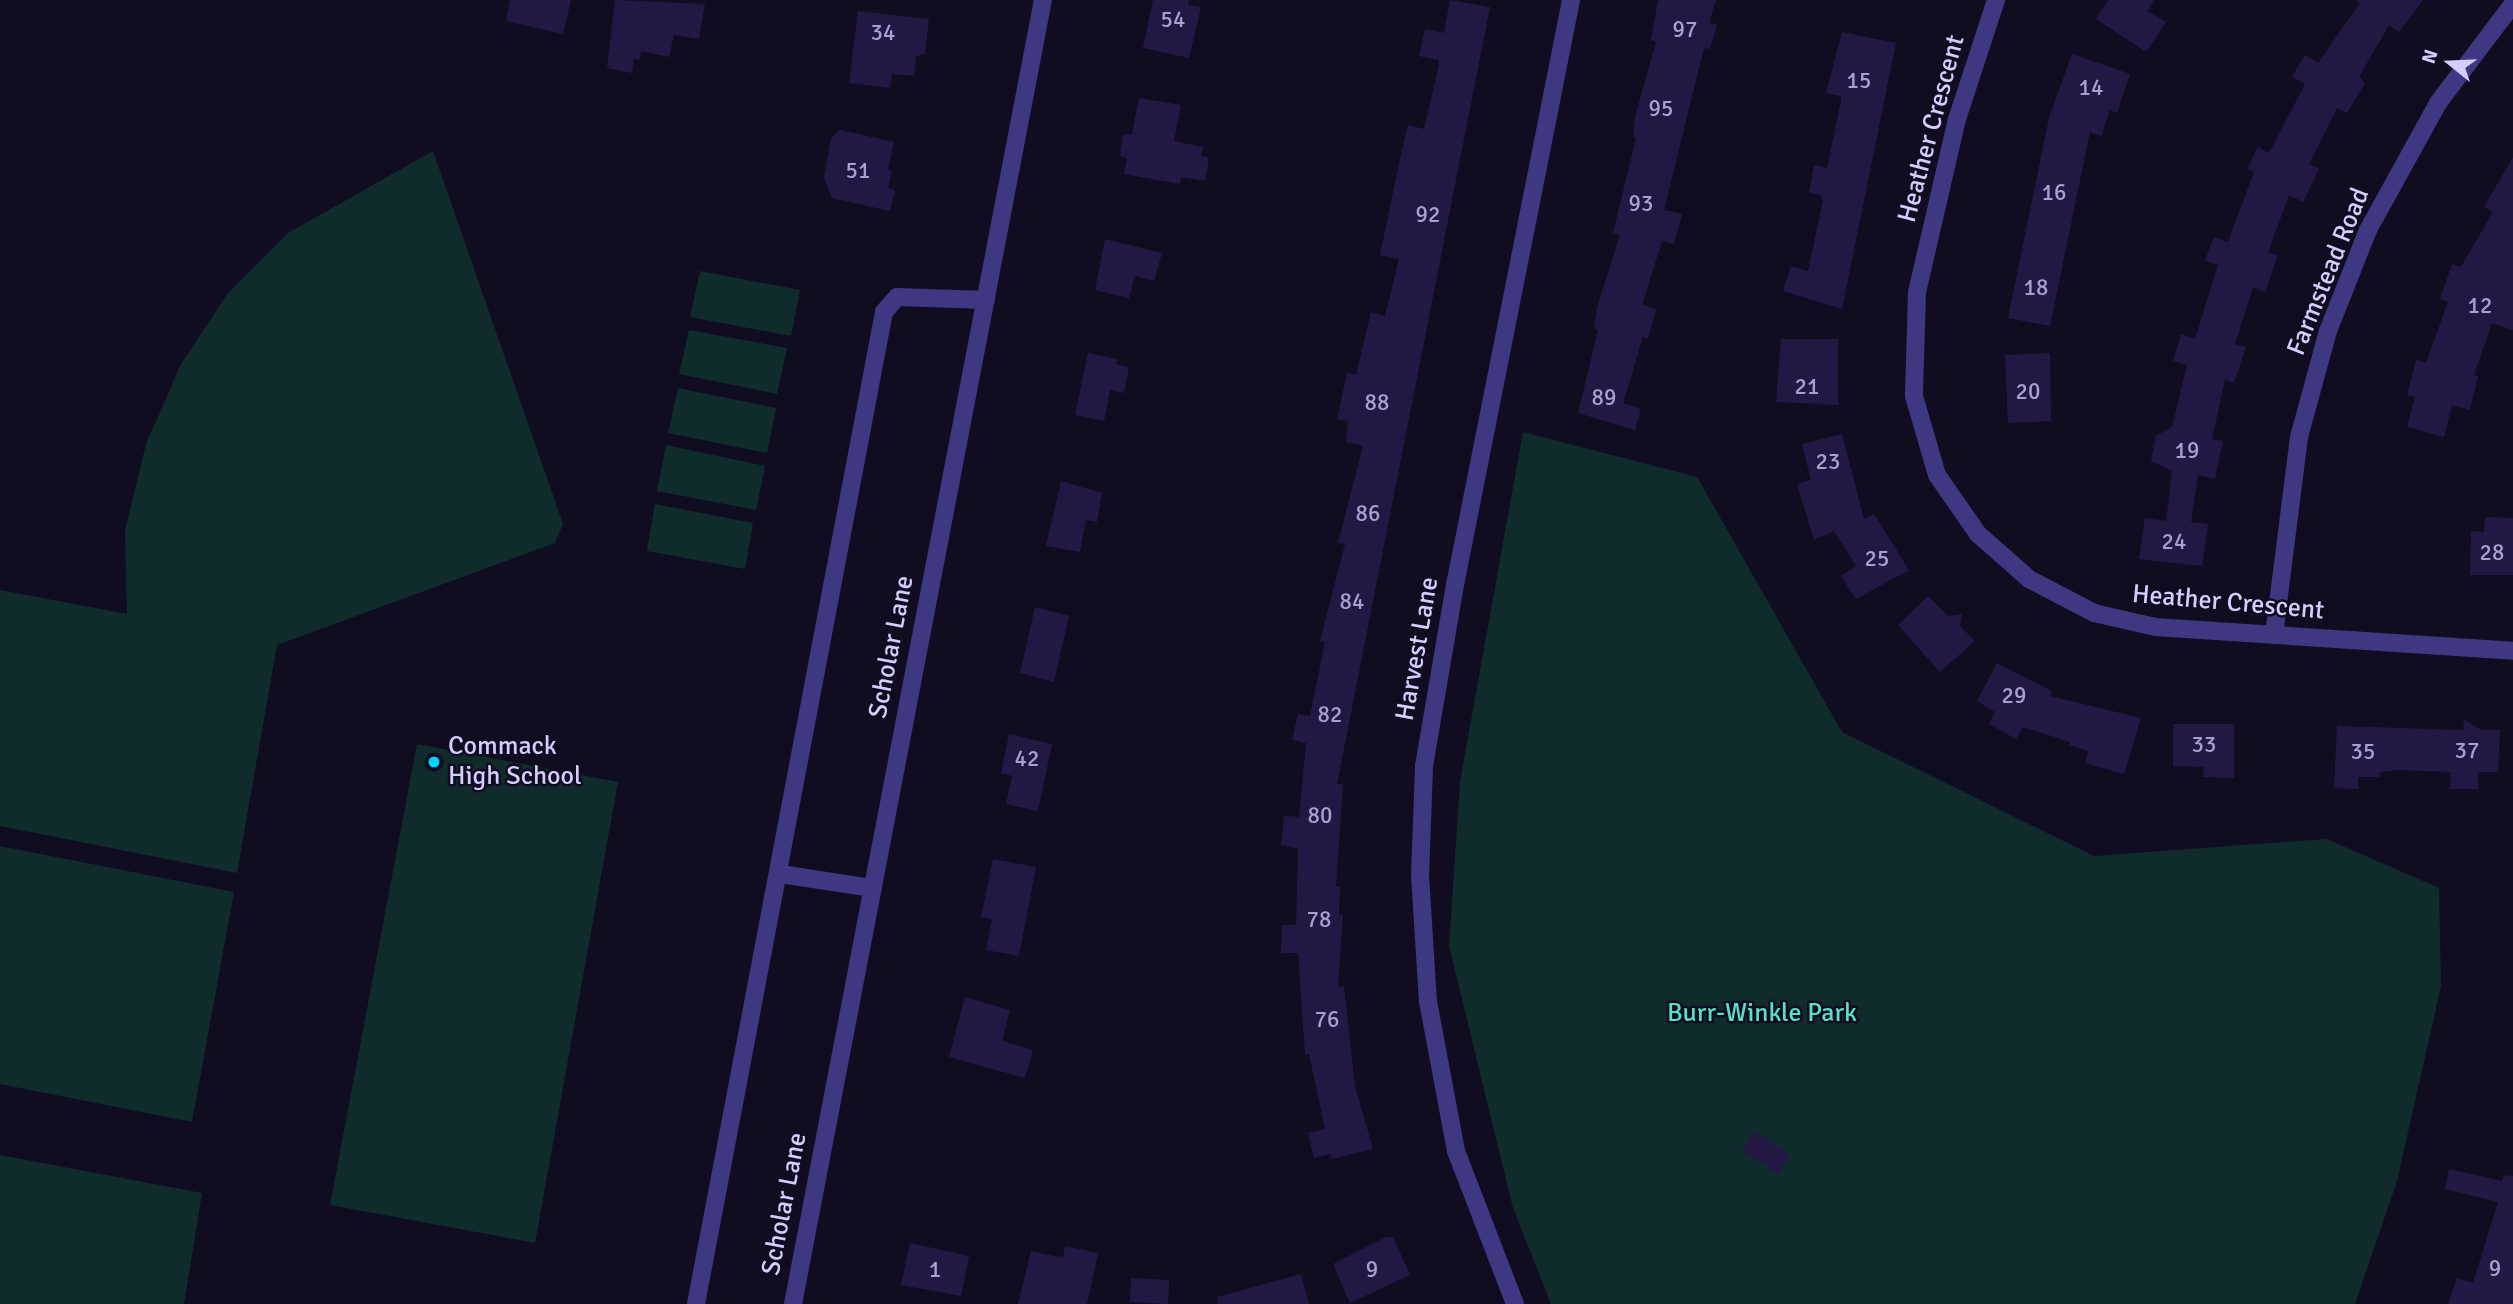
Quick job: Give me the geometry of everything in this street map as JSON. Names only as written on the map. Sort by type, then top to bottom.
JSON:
[{"type":"street","name":"Scholar Lane","points":[[793,1304],[1043,0]]},
{"type":"street","name":"Harvest Lane","points":[[1515,1304],[1456,1151],[1428,1002],[1420,862],[1424,766],[1453,598],[1571,0]]},
{"type":"street","name":"Heather Crescent","points":[[1996,0],[1957,119],[1917,292],[1914,396],[1937,475],[1978,534],[2029,579],[2094,613],[2155,627],[2513,651]]},
{"type":"street","name":"Farmstead Road","points":[[2274,635],[2299,437],[2328,331],[2368,230],[2438,103],[2513,4]]},
{"type":"street","points":[[696,1304],[780,874],[884,312],[897,297],[986,300]]},
{"type":"street","points":[[780,874],[873,888]]},
{"type":"green space","points":[[433,151],[563,524],[555,543],[277,645],[237,873],[0,826],[0,590],[127,614],[125,531],[146,444],[181,364],[228,293],[288,233]]},
{"type":"green space","points":[[700,271],[800,290],[791,336],[690,317]]},
{"type":"green space","points":[[689,330],[787,348],[777,394],[679,374]]},
{"type":"green space","points":[[678,388],[776,408],[767,453],[668,433]]},
{"type":"green space","name":"Burr-Winkle Park","points":[[1523,432],[1697,477],[1842,732],[2094,856],[2327,839],[2439,888],[2441,986],[2397,1181],[2355,1304],[1551,1304],[1513,1208],[1449,946],[1460,782]]},
{"type":"green space","points":[[666,445],[765,466],[756,510],[657,491]]},
{"type":"green space","points":[[655,504],[753,523],[745,569],[647,551]]},
{"type":"green space","points":[[417,744],[618,782],[535,1243],[330,1205]]},
{"type":"green space","points":[[0,846],[234,892],[192,1122],[0,1084]]},
{"type":"green space","points":[[0,1155],[202,1193],[184,1304],[0,1304]]},
{"type":"building","points":[[510,0],[571,0],[563,34],[506,21]]},
{"type":"building","points":[[615,0],[705,4],[699,39],[674,35],[669,57],[641,51],[640,60],[634,59],[632,73],[607,68]]},
{"type":"building","points":[[1153,0],[1189,0],[1188,5],[1201,7],[1189,58],[1143,48]]},
{"type":"building","points":[[1450,0],[1490,7],[1337,784],[1343,784],[1336,887],[1340,887],[1339,915],[1343,915],[1338,987],[1344,986],[1355,1086],[1373,1149],[1332,1159],[1330,1154],[1314,1158],[1308,1133],[1325,1129],[1309,1054],[1305,1054],[1298,953],[1281,953],[1282,925],[1296,925],[1298,849],[1281,845],[1284,816],[1299,817],[1306,743],[1292,740],[1298,714],[1310,716],[1325,642],[1320,641],[1345,544],[1338,543],[1363,446],[1346,442],[1348,421],[1337,419],[1347,373],[1356,375],[1371,312],[1385,316],[1399,259],[1380,255],[1401,154],[1408,125],[1424,129],[1439,65],[1438,60],[1419,56],[1425,29],[1444,33]]},
{"type":"building","points":[[1658,0],[1716,0],[1709,23],[1717,25],[1710,49],[1704,48],[1664,210],[1682,214],[1674,244],[1662,241],[1642,305],[1656,309],[1648,339],[1643,337],[1623,403],[1641,409],[1635,430],[1578,413],[1598,330],[1594,328],[1597,308],[1620,235],[1613,233],[1636,138],[1633,137],[1635,117],[1656,42],[1651,40]]},
{"type":"building","points":[[2108,0],[2154,0],[2147,11],[2166,22],[2146,52],[2096,19]]},
{"type":"building","points":[[2356,0],[2423,0],[2399,32],[2389,25],[2359,77],[2365,83],[2347,113],[2337,108],[2309,164],[2319,169],[2303,202],[2289,195],[2268,252],[2278,255],[2265,292],[2253,287],[2235,344],[2246,347],[2234,383],[2225,380],[2212,439],[2223,441],[2215,479],[2198,475],[2191,522],[2208,524],[2202,566],[2139,559],[2145,518],[2166,521],[2172,471],[2151,461],[2156,436],[2172,427],[2187,365],[2173,361],[2181,334],[2195,339],[2218,265],[2205,260],[2214,237],[2228,242],[2254,172],[2247,169],[2258,147],[2269,153],[2305,84],[2292,77],[2305,55],[2318,63],[2360,3]]},
{"type":"building","points":[[858,11],[929,19],[925,54],[916,56],[914,76],[892,74],[890,88],[849,83]]},
{"type":"building","points":[[1842,32],[1896,43],[1842,309],[1783,291],[1791,266],[1808,271],[1823,201],[1821,195],[1809,193],[1814,165],[1827,168],[1841,101],[1841,96],[1826,93]]},
{"type":"building","points":[[2072,54],[2130,74],[2117,113],[2110,110],[2101,136],[2090,132],[2050,326],[2008,318],[2049,118]]},
{"type":"building","points":[[1139,98],[1181,105],[1174,141],[1203,147],[1201,156],[1209,158],[1205,181],[1181,177],[1180,184],[1124,174],[1127,158],[1120,156],[1123,135],[1132,134]]},
{"type":"building","points":[[840,130],[894,142],[888,170],[892,171],[888,188],[895,190],[890,211],[832,198],[824,178],[831,138]]},
{"type":"building","points":[[2513,157],[2513,330],[2492,323],[2474,375],[2478,376],[2470,410],[2452,405],[2444,437],[2407,427],[2415,397],[2407,395],[2416,360],[2426,363],[2448,302],[2440,299],[2452,264],[2461,267],[2493,212],[2484,207]]},
{"type":"building","points":[[1105,239],[1162,253],[1154,281],[1135,276],[1129,298],[1095,290]]},
{"type":"building","points":[[1781,339],[1838,339],[1838,405],[1776,402]]},
{"type":"building","points":[[1088,353],[1117,359],[1116,364],[1129,367],[1124,393],[1110,390],[1104,421],[1075,415]]},
{"type":"building","points":[[2050,353],[2051,421],[2008,423],[2005,355]]},
{"type":"building","points":[[1842,434],[1864,519],[1874,514],[1909,570],[1856,599],[1841,576],[1856,566],[1834,531],[1814,540],[1797,484],[1811,480],[1802,444]]},
{"type":"building","points":[[1061,481],[1102,493],[1097,522],[1086,520],[1080,552],[1046,546]]},
{"type":"building","points":[[2485,517],[2513,518],[2513,575],[2470,575],[2471,531],[2484,532]]},
{"type":"building","points":[[1928,596],[1948,616],[1962,614],[1960,626],[1975,641],[1940,672],[1898,625]]},
{"type":"building","points":[[1035,607],[1069,616],[1054,682],[1020,673]]},
{"type":"building","points":[[1997,663],[2052,691],[2050,696],[2141,718],[2124,774],[2085,763],[2088,751],[2069,745],[2070,742],[2023,727],[2016,739],[1989,724],[1995,712],[1977,701]]},
{"type":"building","points":[[2464,719],[2481,730],[2500,730],[2498,772],[2478,772],[2478,789],[2450,789],[2451,772],[2397,770],[2380,772],[2379,777],[2358,777],[2358,789],[2334,788],[2337,726],[2463,730]]},
{"type":"building","points":[[2173,724],[2234,724],[2234,778],[2203,777],[2204,767],[2173,766]]},
{"type":"building","points":[[1009,734],[1052,744],[1038,811],[1006,804],[1012,776],[1001,773]]},
{"type":"building","points":[[993,859],[1036,867],[1019,956],[986,950],[992,919],[981,917]]},
{"type":"building","points":[[965,997],[1010,1010],[1002,1041],[1033,1050],[1025,1078],[949,1057]]},
{"type":"building","points":[[1755,1131],[1790,1155],[1778,1174],[1742,1150]]},
{"type":"building","points":[[2449,1169],[2502,1181],[2504,1175],[2513,1176],[2513,1304],[2448,1304],[2457,1278],[2473,1283],[2498,1202],[2445,1189]]},
{"type":"building","points":[[1386,1237],[1393,1237],[1410,1275],[1350,1303],[1333,1264]]},
{"type":"building","points":[[910,1243],[969,1256],[961,1296],[901,1285]]},
{"type":"building","points":[[1065,1246],[1098,1253],[1087,1304],[1018,1304],[1031,1251],[1063,1258]]},
{"type":"building","points":[[1301,1274],[1309,1304],[1218,1304],[1217,1297]]},
{"type":"building","points":[[1131,1278],[1169,1280],[1168,1304],[1130,1302]]},
{"type":"place","name":"Commack High School","points":[[434,762]]}]
